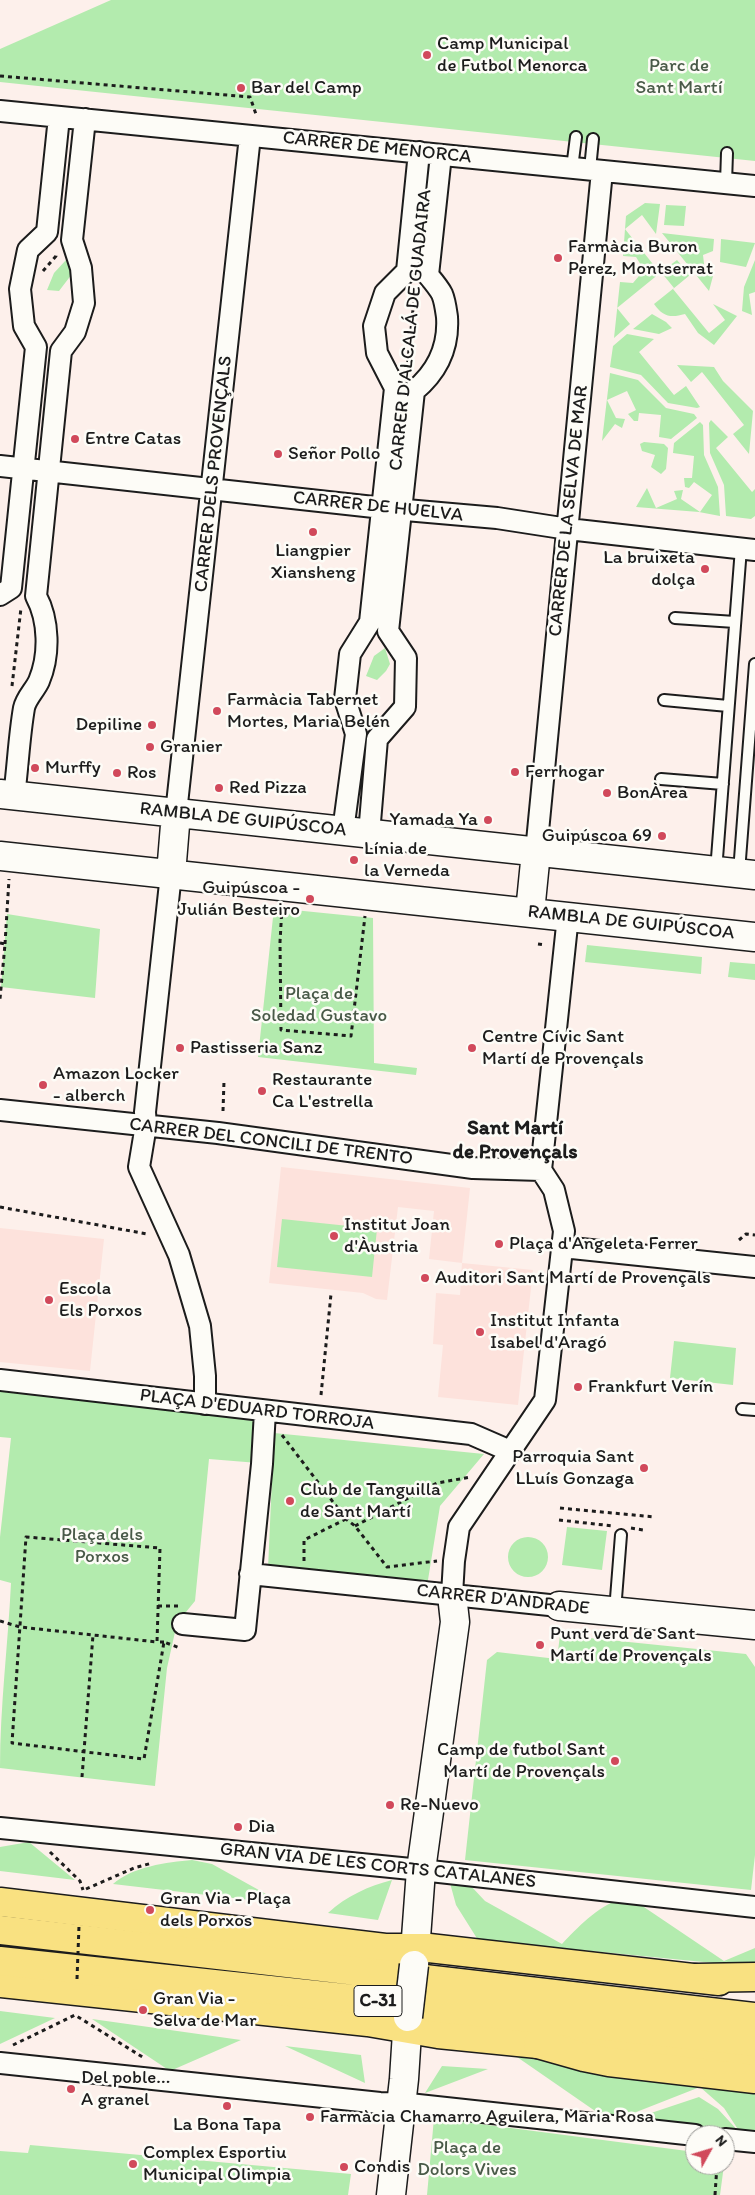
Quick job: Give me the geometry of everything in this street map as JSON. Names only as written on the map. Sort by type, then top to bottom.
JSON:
[{"type":"main road","points":[[0,1902],[385,1948],[415,1957],[696,1978],[755,1985]]},
{"type":"main road","name":"C-31","points":[[0,1930],[755,2017]]},
{"type":"main road","name":"C-31","points":[[0,1961],[755,2042]]},
{"type":"main road","points":[[696,1978],[755,1976]]},
{"type":"main road","points":[[0,1983],[368,2022],[408,2023],[538,2044],[608,2062],[755,2079]]},
{"type":"main road","points":[[538,2044],[586,2045],[755,2064]]},
{"type":"street","name":"CARRER DE MENORCA","points":[[0,111],[755,186]]},
{"type":"street","points":[[0,595],[11,588],[36,347],[24,326],[20,289],[28,250],[48,232],[59,117]]},
{"type":"street","points":[[7,795],[24,705],[39,682],[45,658],[46,634],[43,609],[36,596],[61,351],[75,332],[84,303],[81,268],[72,240],[85,119]]},
{"type":"street","name":"CARRER DELS PROVENÇALS","points":[[176,813],[250,136]]},
{"type":"street","name":"CARRER D'ALCALÁ DE GUADAIRA","points":[[369,834],[377,739],[405,707],[406,658],[388,631],[395,388],[377,353],[374,326],[385,293],[407,271],[419,152]]},
{"type":"street","name":"CARRER D'ALCALÁ DE GUADAIRA","points":[[343,831],[356,734],[345,700],[350,654],[370,622],[414,391],[426,381],[440,360],[445,344],[447,326],[442,294],[428,275],[441,154]]},
{"type":"street","name":"CARRER DE LA SELVA DE MAR","points":[[536,852],[568,529],[588,169]]},
{"type":"street","name":"CARRER DE HUELVA","points":[[0,466],[392,509],[497,518],[568,529],[748,549]]},
{"type":"street","name":"RAMBLA DE GUIPÚSCOA","points":[[7,795],[736,873]]},
{"type":"street","points":[[176,813],[145,1112],[146,1125],[139,1167],[179,1255],[200,1326],[206,1404]]},
{"type":"street","points":[[530,912],[536,852]]},
{"type":"street","name":"RAMBLA DE GUIPÚSCOA","points":[[5,866],[171,874],[755,937]]},
{"type":"street","points":[[391,2195],[415,1957],[421,1870],[454,1622],[452,1595],[459,1527],[545,1400],[564,1231],[554,1190],[542,1170],[568,916]]},
{"type":"street","name":"CARRER DEL CONCILI DE TRENTO","points":[[0,1110],[218,1133],[467,1168],[520,1171],[542,1170]]},
{"type":"street","points":[[562,1248],[755,1267]]},
{"type":"street","name":"PLAÇA D'EDUARD TORROJA","points":[[0,1380],[206,1404],[265,1417],[471,1434],[510,1452]]},
{"type":"street","points":[[183,1624],[245,1630],[265,1417]]},
{"type":"street","name":"CARRER D'ANDRADE","points":[[250,1574],[755,1625]]},
{"type":"street","name":"GRAN VIA DE LES CORTS CATALANES","points":[[0,1828],[421,1870],[755,1907]]},
{"type":"street","points":[[4,2055],[169,2080],[685,2134]]},
{"type":"street","points":[[735,2140],[755,2142]]},
{"type":"lane","points":[[576,136],[588,169]]},
{"type":"lane","points":[[588,169],[593,139]]},
{"type":"lane","points":[[726,183],[728,153]]},
{"type":"lane","points":[[736,873],[722,784],[735,622],[748,549]]},
{"type":"lane","points":[[675,618],[735,622]]},
{"type":"lane","points":[[736,873],[750,790],[755,664]]},
{"type":"lane","points":[[664,700],[728,706]]},
{"type":"lane","points":[[661,779],[722,784]]},
{"type":"lane","points":[[742,1409],[755,1410]]},
{"type":"lane","points":[[615,1611],[623,1531]]},
{"type":"path","points":[[0,76],[250,97],[257,117]]},
{"type":"path","points":[[37,278],[56,256],[57,247]]},
{"type":"path","name":"CARRER D'ALCALÁ DE GUADAIRA","points":[[406,379],[416,281]]},
{"type":"path","points":[[12,695],[22,599]]},
{"type":"path","points":[[0,999],[5,944],[5,866]]},
{"type":"path","points":[[281,909],[281,1030],[351,1036],[366,911]]},
{"type":"path","points":[[0,942],[5,944]]},
{"type":"path","points":[[538,944],[545,945]]},
{"type":"path","points":[[223,1111],[224,1081]]},
{"type":"path","points":[[0,1207],[147,1234]]},
{"type":"path","points":[[739,1240],[746,1234],[755,1235]]},
{"type":"path","name":"PLAÇA D'EDUARD TORROJA","points":[[321,1395],[330,1294]]},
{"type":"path","points":[[265,1417],[277,1426],[346,1518],[355,1526],[387,1567],[438,1561]]},
{"type":"path","points":[[355,1526],[437,1483],[472,1477]]},
{"type":"path","points":[[560,1508],[655,1517]]},
{"type":"path","points":[[299,1579],[304,1540],[346,1518]]},
{"type":"path","points":[[559,1520],[614,1526]]},
{"type":"path","points":[[623,1531],[643,1530]]},
{"type":"path","points":[[157,1642],[160,1548],[26,1537],[12,1743],[144,1759],[164,1642]]},
{"type":"path","points":[[0,1621],[20,1626],[164,1642],[180,1648]]},
{"type":"path","points":[[82,1777],[93,1635]]},
{"type":"path","points":[[28,1830],[80,1881],[83,1890],[134,1868],[159,1861]]},
{"type":"path","points":[[77,1979],[79,1926]]},
{"type":"path","points":[[4,2055],[75,2015],[136,2053],[156,2067],[169,2080]]},
{"type":"path","points":[[715,2195],[716,2175]]},
{"type":"shaded area","name":"Institut Joan d'Àustria","points":[[281,1167],[470,1188],[462,1263],[429,1259],[434,1211],[398,1207],[387,1300],[376,1299],[363,1293],[269,1283]]},
{"type":"shaded area","name":"Escola Els Porxos","points":[[0,1228],[104,1239],[90,1371],[0,1362]]},
{"type":"shaded area","name":"Institut Infanta Isabel d'Aragó","points":[[462,1263],[533,1270],[518,1405],[438,1397],[443,1345],[433,1344],[436,1293],[460,1295]]},
{"type":"green space","name":"Parc de Sant Martí","points":[[111,0],[755,0],[755,161],[0,82],[0,49]]},
{"type":"green space","points":[[645,203],[660,204],[656,234],[642,215],[625,229],[626,216]]},
{"type":"green space","points":[[666,205],[686,206],[684,226],[664,225]]},
{"type":"green space","points":[[625,229],[660,273],[617,308],[620,282],[633,283],[644,270],[636,257],[623,256]]},
{"type":"green space","points":[[662,233],[714,239],[713,251],[703,255],[705,272],[713,276],[709,291]]},
{"type":"green space","points":[[721,239],[755,243],[746,267],[720,262]]},
{"type":"green space","points":[[66,260],[72,274],[59,291],[47,290],[54,273]]},
{"type":"green space","points":[[677,260],[690,275],[673,289],[709,333],[725,320],[713,304],[737,316],[714,345],[698,333],[685,314],[676,316],[664,314],[654,304],[674,288],[661,272]]},
{"type":"green space","points":[[755,260],[755,292],[749,294],[752,315],[742,311],[744,287]]},
{"type":"green space","points":[[617,308],[630,324],[614,338]]},
{"type":"green space","points":[[652,314],[672,328],[659,334],[633,329]]},
{"type":"green space","points":[[627,334],[654,339],[639,352],[674,395],[686,386],[700,407],[668,403],[641,375],[610,367],[613,346]]},
{"type":"green space","points":[[677,365],[714,367],[723,381],[753,411],[749,454],[733,434],[744,425],[702,372],[691,382]]},
{"type":"green space","points":[[610,373],[638,380],[666,408],[694,414],[697,418],[671,439],[659,437],[661,415],[639,413],[638,421],[634,421],[628,414],[636,410],[627,391],[607,400],[616,418],[625,419],[622,428],[615,424],[602,441]]},
{"type":"green space","points":[[711,420],[728,437],[716,448],[752,492],[755,489],[755,516],[751,519],[726,516],[724,485],[710,453],[709,423]]},
{"type":"green space","points":[[700,422],[703,425],[704,455],[718,487],[720,516],[699,512],[636,507],[647,488],[656,508],[677,499],[674,491],[683,490],[681,499],[700,512],[712,495],[694,482],[689,488],[685,487],[684,478],[692,478],[694,456],[673,453],[674,443]]},
{"type":"green space","points":[[644,442],[664,444],[668,448],[666,469],[661,474],[651,467],[655,455],[642,451],[640,444]]},
{"type":"green space","points":[[385,648],[390,664],[386,671],[377,680],[366,676],[374,656]]},
{"type":"green space","name":"Plaça de Soledad Gustavo","points":[[274,908],[373,918],[374,1063],[417,1068],[416,1075],[258,1057]]},
{"type":"green space","points":[[7,914],[100,929],[95,998],[1,987]]},
{"type":"green space","points":[[587,945],[702,957],[701,974],[585,962]]},
{"type":"green space","points":[[730,962],[755,964],[755,980],[728,977]]},
{"type":"green space","points":[[282,1219],[377,1229],[372,1277],[277,1267]]},
{"type":"green space","points":[[674,1341],[736,1348],[733,1385],[670,1378]]},
{"type":"green space","name":"Plaça dels Porxos","points":[[0,1385],[263,1413],[258,1463],[209,1459],[195,1601],[177,1623],[167,1668],[155,1786],[0,1768],[1,1722],[11,1583],[0,1580],[0,1537],[11,1438],[0,1437]]},
{"type":"green space","points":[[274,1433],[484,1454],[440,1506],[427,1586],[268,1569]]},
{"type":"green space","points":[[567,1527],[607,1531],[602,1570],[562,1565]]},
{"type":"green space","points":[[528,1537],[542,1543],[548,1557],[542,1571],[528,1577],[514,1571],[508,1557],[514,1543]]},
{"type":"green space","name":"Camp de futbol Sant Martí de Provençals","points":[[560,1635],[746,1654],[755,1667],[755,1855],[751,1890],[465,1860],[487,1660],[497,1652],[557,1659]]},
{"type":"green space","points":[[29,1842],[75,1880],[0,1871],[0,1847]]},
{"type":"green space","points":[[192,1860],[212,1864],[284,1904],[113,1884],[140,1869]]},
{"type":"green space","points":[[392,1880],[378,1920],[328,1913],[358,1892]]},
{"type":"green space","points":[[450,1883],[470,1885],[485,1901],[562,1944],[588,1918],[604,1907],[621,1899],[635,1901],[724,1961],[755,1948],[755,1967],[478,1940],[456,1905]]},
{"type":"green space","points":[[0,2011],[55,2018],[0,2044]]},
{"type":"green space","points":[[92,2019],[241,2040],[170,2071]]},
{"type":"green space","points":[[285,2046],[361,2055],[365,2083]]},
{"type":"green space","points":[[517,2057],[755,2085],[755,2130],[743,2136],[735,2135],[735,2127],[741,2134],[724,2108],[700,2087],[616,2120],[645,2115],[699,2097],[718,2109],[733,2125],[685,2125],[685,2130],[611,2122]]},
{"type":"green space","points":[[442,2066],[488,2069],[425,2093]]},
{"type":"green space","name":"Plaça de Dolors Vives","points":[[434,2118],[685,2151],[685,2175],[723,2175],[720,2195],[427,2195]]},
{"type":"green space","name":"Complex Esportiu Municipal Olimpia","points":[[30,2145],[351,2174],[348,2195],[0,2195],[0,2151],[28,2153]]},
{"type":"place","name":"Camp Municipal de Futbol Menorca","points":[[427,55]]},
{"type":"place","name":"Bar del Camp","points":[[241,88]]},
{"type":"place","name":"Farmàcia Buron Perez, Montserrat","points":[[558,258]]},
{"type":"place","name":"Entre Catas","points":[[75,439]]},
{"type":"place","name":"Señor Pollo","points":[[278,454]]},
{"type":"place","name":"Liangpier Xiansheng","points":[[313,532]]},
{"type":"place","name":"La bruixeta dolça","points":[[705,569]]},
{"type":"place","name":"Farmàcia Tabernet Mortes, Maria Belén","points":[[217,711]]},
{"type":"place","name":"Depiline","points":[[152,725]]},
{"type":"place","name":"Granier","points":[[150,747]]},
{"type":"place","name":"Murffy","points":[[35,768]]},
{"type":"place","name":"Ferrhogar","points":[[515,772]]},
{"type":"place","name":"Ros","points":[[117,773]]},
{"type":"place","name":"Red Pizza","points":[[219,788]]},
{"type":"place","name":"BonÀrea","points":[[607,793]]},
{"type":"place","name":"Yamada Ya","points":[[488,820]]},
{"type":"place","name":"Guipúscoa 69","points":[[662,836]]},
{"type":"place","name":"Línia de la Verneda","points":[[354,860]]},
{"type":"place","name":"Guipúscoa - Julián Besteiro","points":[[310,899]]},
{"type":"place","name":"Pastisseria Sanz","points":[[180,1048]]},
{"type":"place","name":"Centre Cívic Sant Martí de Provençals","points":[[472,1048]]},
{"type":"place","name":"Amazon Locker - alberch","points":[[43,1085]]},
{"type":"place","name":"Restaurante Ca L'estrella","points":[[262,1091]]},
{"type":"place","name":"Institut Joan d'Àustria","points":[[334,1236]]},
{"type":"place","name":"Plaça d'Angeleta Ferrer","points":[[499,1244]]},
{"type":"place","name":"Auditori Sant Martí de Provençals","points":[[425,1278]]},
{"type":"place","name":"Escola Els Porxos","points":[[49,1300]]},
{"type":"place","name":"Institut Infanta Isabel d'Aragó","points":[[480,1332]]},
{"type":"place","name":"Frankfurt Verín","points":[[578,1387]]},
{"type":"place","name":"Parroquia Sant LLuís Gonzaga","points":[[644,1468]]},
{"type":"place","name":"Club de Tanguilla de Sant Martí","points":[[290,1501]]},
{"type":"place","name":"Punt verd de Sant Martí de Provençals","points":[[540,1645]]},
{"type":"place","name":"Camp de futbol Sant Martí de Provençals","points":[[615,1761]]},
{"type":"place","name":"Re-Nuevo","points":[[390,1805]]},
{"type":"place","name":"Dia","points":[[238,1827]]},
{"type":"place","name":"Gran Via - Plaça dels Porxos","points":[[150,1910]]},
{"type":"place","name":"Gran Via - Selva de Mar","points":[[143,2010]]},
{"type":"place","name":"Del poble... A granel","points":[[71,2089]]},
{"type":"place","name":"La Bona Tapa","points":[[227,2106]]},
{"type":"place","name":"Farmàcia Chamarro Aguilera, Maria Rosa","points":[[310,2117]]},
{"type":"place","name":"Complex Esportiu Municipal Olimpia","points":[[133,2164]]},
{"type":"place","name":"Condis","points":[[344,2167]]},
{"type":"district","name":"Sant Martí de Provençals","points":[[515,1141]]}]
